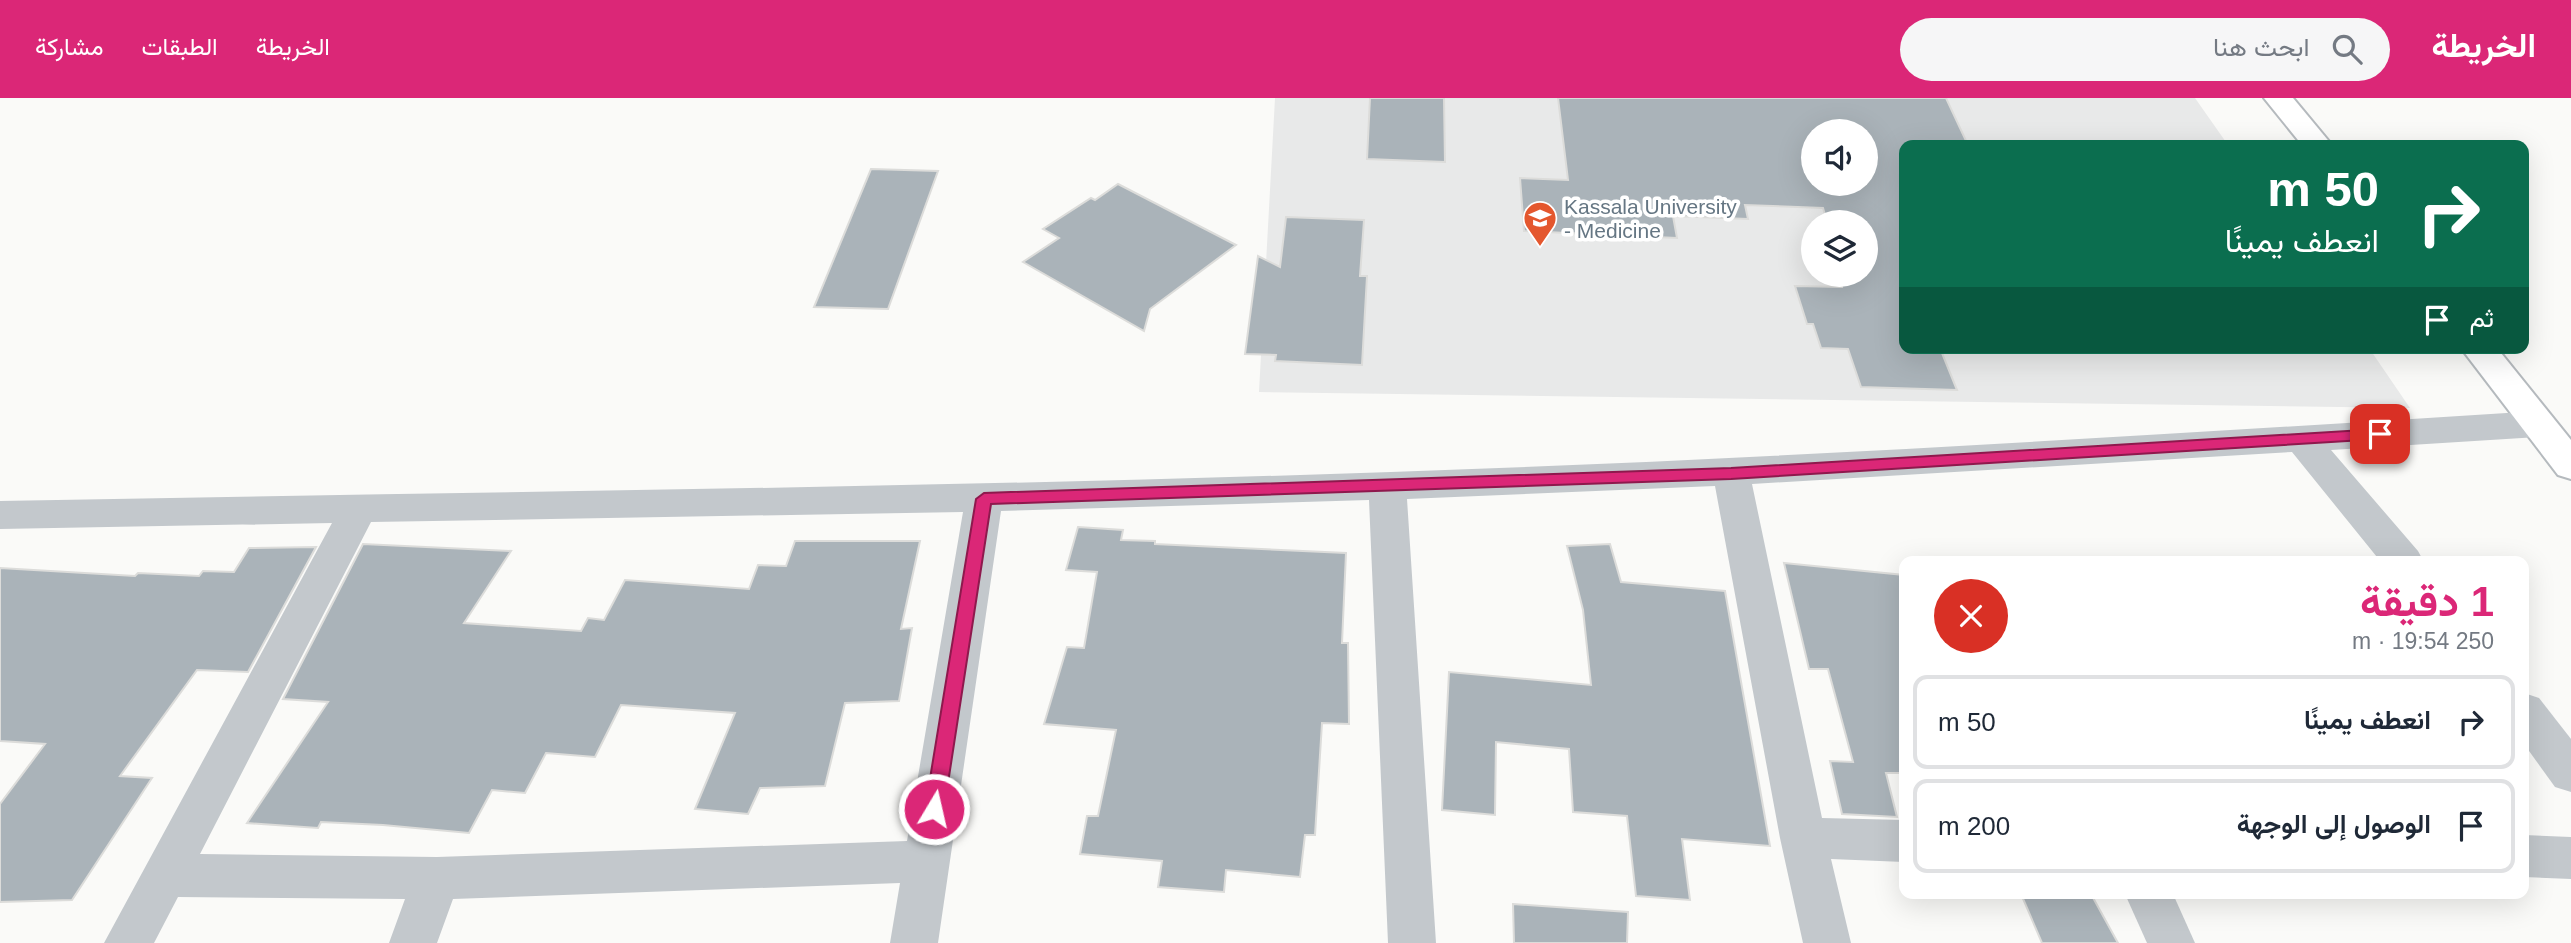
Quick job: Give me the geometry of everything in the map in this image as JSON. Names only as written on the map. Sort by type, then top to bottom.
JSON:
[{"type":"main road","points":[[2278,98],[2313,140]]},
{"type":"main road","points":[[2483,354],[2571,466]]},
{"type":"street","points":[[0,515],[360,507],[984,499],[1387,486],[1731,473],[2538,424]]},
{"type":"street","points":[[2301,439],[2399,556]]},
{"type":"street","points":[[1731,473],[1803,838],[1827,943]]},
{"type":"street","points":[[1387,486],[1412,943]]},
{"type":"street","points":[[914,943],[984,499]]},
{"type":"street","points":[[128,943],[360,507]]},
{"type":"street","points":[[2529,718],[2571,774]]},
{"type":"street","points":[[1803,838],[1899,841]]},
{"type":"street","points":[[2529,856],[2571,858]]},
{"type":"street","points":[[164,875],[437,878],[926,861]]},
{"type":"street","points":[[413,943],[437,878]]},
{"type":"street","points":[[2151,899],[2171,943]]},
{"type":"shaded area","name":"Kassala University - Medicine","points":[[1275,98],[2195,98],[2224,140],[1899,140],[1899,354],[2373,354],[2410,408],[1259,392]]},
{"type":"building","points":[[1370,98],[1444,98],[1445,162],[1367,159]]},
{"type":"building","points":[[1558,98],[1946,98],[1966,140],[1899,140],[1899,354],[1942,354],[1957,390],[1861,387],[1848,349],[1821,348],[1813,324],[1807,324],[1795,286],[1878,287],[1878,210],[1745,205],[1748,219],[1673,216],[1677,238],[1524,231],[1520,178],[1568,180]]},
{"type":"building","points":[[871,169],[938,171],[888,309],[814,307]]},
{"type":"building","points":[[1118,184],[1236,245],[1150,309],[1144,331],[1023,262],[1059,238],[1043,229]]},
{"type":"building","points":[[1286,217],[1364,220],[1360,276],[1367,276],[1362,365],[1275,361],[1276,355],[1245,354],[1258,256],[1280,267]]},
{"type":"building","points":[[1078,527],[1123,530],[1121,540],[1155,541],[1155,544],[1346,553],[1342,643],[1348,643],[1349,724],[1322,723],[1315,835],[1305,835],[1300,877],[1226,870],[1224,892],[1158,887],[1162,861],[1080,854],[1087,816],[1098,816],[1116,730],[1044,724],[1067,647],[1084,648],[1097,572],[1066,570]]},
{"type":"building","points":[[795,541],[920,541],[901,629],[912,628],[899,701],[845,703],[825,786],[760,788],[748,814],[695,809],[735,713],[621,705],[595,757],[546,753],[525,793],[492,790],[469,833],[321,822],[318,828],[247,823],[328,702],[283,699],[363,544],[511,551],[464,623],[581,631],[588,618],[604,620],[625,580],[749,589],[758,565],[786,566]]},
{"type":"building","points":[[1610,544],[1621,582],[1725,591],[1770,846],[1682,839],[1690,900],[1636,896],[1627,816],[1573,812],[1569,749],[1496,742],[1495,815],[1442,810],[1449,672],[1591,685],[1583,610],[1567,546]]},
{"type":"building","points":[[316,547],[248,672],[197,670],[120,776],[152,778],[72,900],[0,902],[0,804],[45,744],[0,741],[0,568],[135,576],[138,573],[199,576],[203,571],[234,572],[249,548]]},
{"type":"building","points":[[1784,563],[1899,574],[1899,773],[1886,773],[1897,817],[1842,814],[1830,761],[1853,762],[1828,669],[1809,669]]},
{"type":"building","points":[[2023,899],[2094,899],[2118,943],[2042,943]]},
{"type":"building","points":[[1513,904],[1628,912],[1627,943],[1514,943]]},
{"type":"place","name":"Kassala University - Medicine","points":[[1540,248]]},
{"type":"route","points":[[934,809],[984,499],[1731,473],[2380,434]]}]
